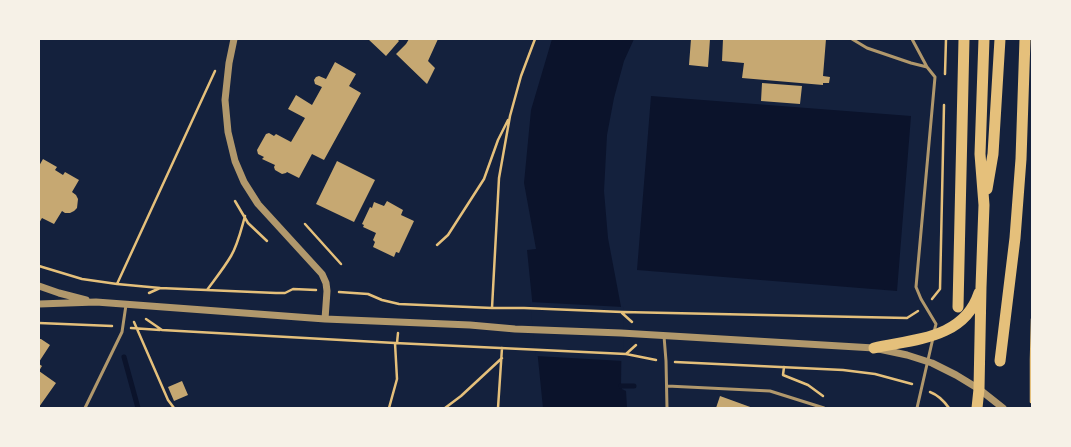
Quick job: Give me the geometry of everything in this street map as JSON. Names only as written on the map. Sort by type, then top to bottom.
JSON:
[{"type":"highway","points":[[958,307],[964,39]]},
{"type":"highway","points":[[977,408],[980,388],[981,287],[984,206],[980,154],[984,39]]},
{"type":"highway","points":[[984,206],[993,154],[1000,39]]},
{"type":"highway","points":[[1000,361],[1015,238],[1022,159],[1025,39]]},
{"type":"highway","points":[[874,348],[925,338],[948,329],[963,319],[969,312],[976,302],[981,287]]},
{"type":"street","points":[[234,39],[228,63],[225,100],[228,132],[235,161],[244,182],[258,204],[322,274],[326,283],[325,319]]},
{"type":"street","points":[[39,286],[59,293],[96,302]]},
{"type":"street","points":[[39,304],[96,302],[325,319],[463,325],[874,348],[907,355],[932,363],[980,388],[1003,408]]},
{"type":"lane","points":[[852,39],[867,48],[927,67]]},
{"type":"lane","points":[[912,39],[927,67],[936,77],[916,287],[921,299],[936,324],[917,408]]},
{"type":"lane","points":[[85,408],[122,332],[126,305]]},
{"type":"lane","points":[[664,336],[667,408]]},
{"type":"lane","points":[[667,386],[770,391],[824,408]]},
{"type":"path","points":[[492,308],[499,178],[510,116],[521,76],[535,39]]},
{"type":"path","points":[[945,81],[946,39]]},
{"type":"path","points":[[117,284],[217,67]]},
{"type":"path","points":[[39,266],[82,279],[117,284],[160,288],[276,293],[285,293],[293,289],[326,291],[368,294],[382,300],[399,304],[622,312],[907,318],[926,306],[940,289],[944,104]]},
{"type":"path","points":[[437,244],[448,235],[484,179],[498,140],[510,116]]},
{"type":"path","points":[[235,201],[248,223],[267,241]]},
{"type":"path","points":[[206,290],[231,256],[244,216]]},
{"type":"path","points":[[304,224],[341,264]]},
{"type":"path","points":[[126,305],[160,288]]},
{"type":"path","points":[[126,305],[168,400],[174,408]]},
{"type":"path","points":[[126,305],[162,330]]},
{"type":"path","points":[[1031,402],[1032,319]]},
{"type":"path","points":[[39,323],[104,325],[137,329],[626,354],[666,361],[843,370],[875,374],[916,385]]},
{"type":"path","points":[[389,408],[397,379],[396,343]]},
{"type":"path","points":[[498,408],[502,348]]},
{"type":"path","points":[[445,408],[461,396],[502,358]]},
{"type":"path","points":[[784,367],[783,375],[808,385],[828,399]]},
{"type":"path","points":[[929,391],[935,394],[949,408]]},
{"type":"water","points":[[552,39],[634,39],[624,61],[614,98],[607,135],[604,191],[608,238],[622,312],[621,386],[622,389],[626,391],[627,408],[543,408],[527,250],[536,249],[524,183],[531,110]]},
{"type":"water","points":[[651,96],[911,116],[897,291],[637,270]]},
{"type":"pier","points":[[530,302],[623,307],[623,361],[536,356]]},
{"type":"building","points":[[368,39],[397,39],[399,41],[386,56]]},
{"type":"building","points":[[409,39],[438,39],[428,61],[435,68],[427,84],[396,54]]},
{"type":"building","points":[[691,39],[710,39],[708,67],[689,65]]},
{"type":"building","points":[[723,39],[826,39],[823,76],[830,77],[829,83],[823,83],[823,85],[742,78],[744,63],[722,61]]},
{"type":"building","points":[[335,62],[356,74],[349,86],[361,93],[324,160],[312,154],[299,178],[287,172],[282,174],[275,170],[275,165],[262,159],[264,157],[258,154],[257,150],[266,134],[269,133],[274,136],[276,134],[291,142],[305,118],[288,109],[296,95],[312,105],[322,87],[315,84],[314,80],[319,76],[326,79]]},
{"type":"building","points":[[762,83],[802,86],[800,104],[761,101]]},
{"type":"building","points":[[43,159],[57,167],[55,170],[63,175],[65,172],[79,180],[72,192],[78,199],[77,208],[70,213],[65,213],[62,211],[54,224],[42,218],[39,223],[39,166]]},
{"type":"building","points":[[337,161],[375,180],[354,222],[316,204]]},
{"type":"building","points":[[387,201],[403,210],[401,215],[414,221],[399,253],[396,252],[394,257],[373,247],[375,242],[373,240],[376,233],[363,227],[364,225],[362,224],[374,202],[384,206]]},
{"type":"building","points":[[39,339],[50,345],[39,362]]},
{"type":"building","points":[[39,364],[42,366],[39,371]]},
{"type":"building","points":[[39,371],[56,383],[39,407]]},
{"type":"building","points":[[182,381],[188,395],[174,401],[168,387]]},
{"type":"building","points":[[720,396],[753,408],[716,408]]},
{"type":"waterway","points":[[124,357],[138,408]]},
{"type":"waterway","points":[[621,386],[634,386]]}]
